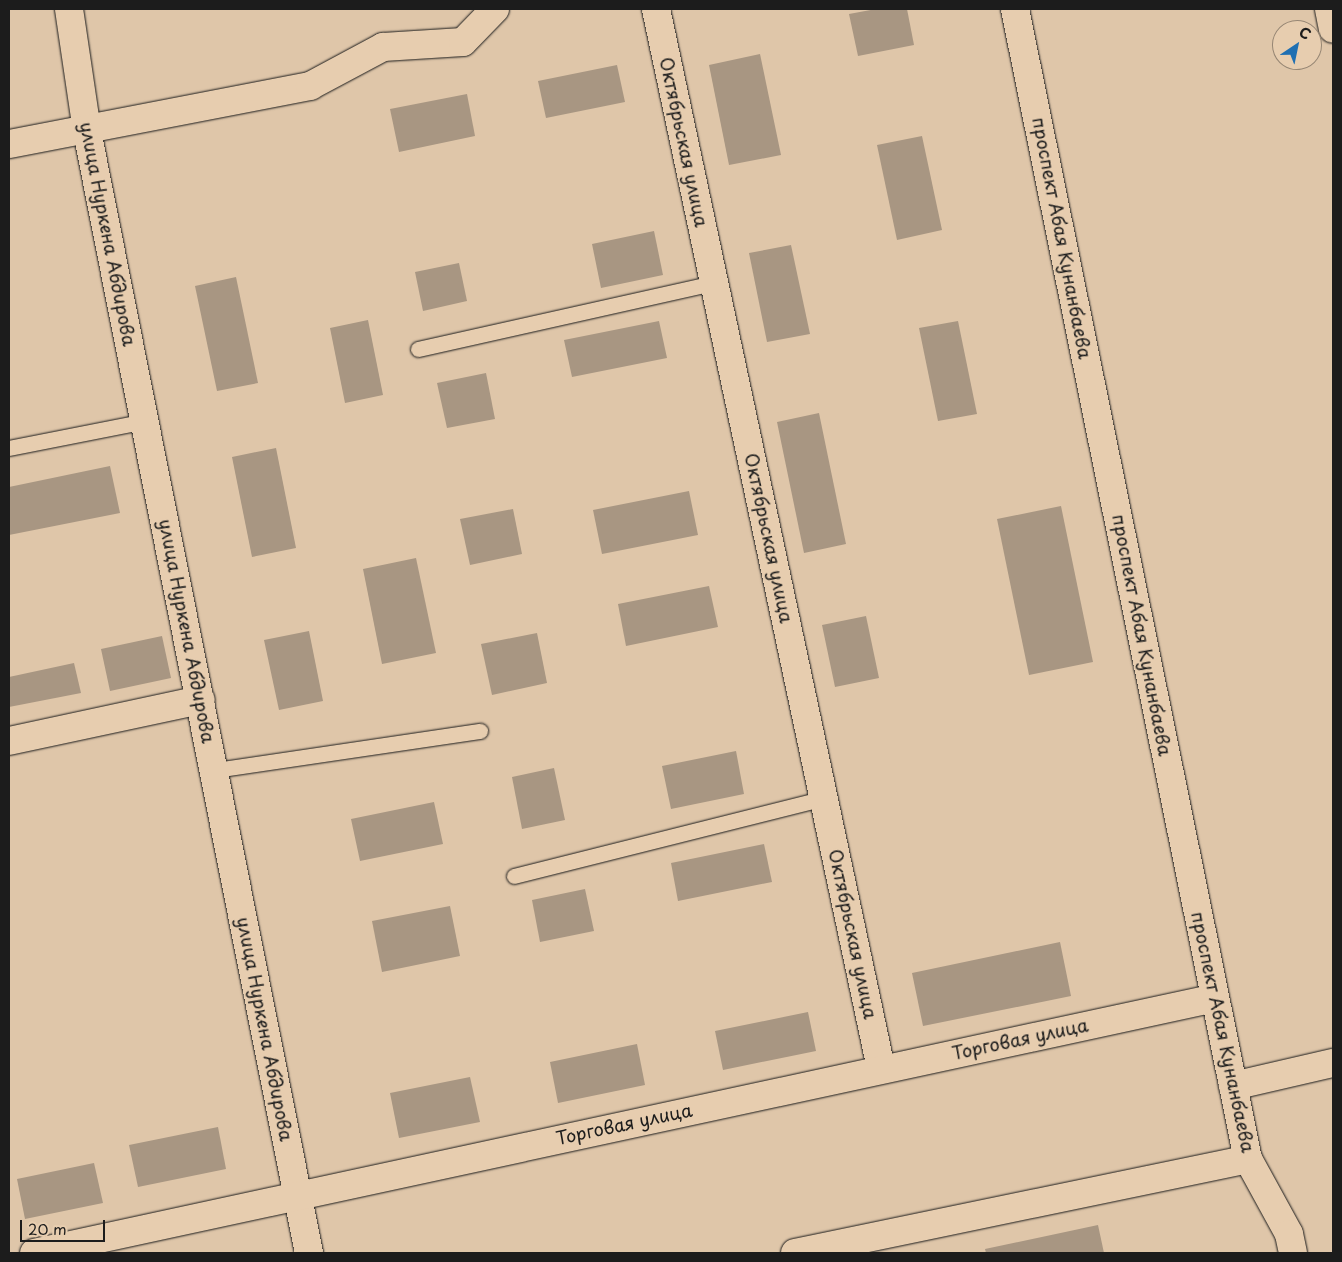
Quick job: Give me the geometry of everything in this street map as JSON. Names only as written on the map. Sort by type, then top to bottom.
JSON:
[{"type":"street","name":"улица Нуркена Абдирова","points":[[69,9],[87,131],[309,1253]]},
{"type":"street","points":[[9,144],[87,131],[310,86],[383,48],[463,42],[495,9]]},
{"type":"street","name":"Октябрьская улица","points":[[656,9],[881,1068]]},
{"type":"street","name":"проспект Абая Кунанбаева","points":[[1015,9],[1248,1159],[1289,1234],[1293,1253]]},
{"type":"street","points":[[1329,9],[1333,29]]},
{"type":"street","points":[[9,741],[201,700]]},
{"type":"street","name":"Торговая улица","points":[[34,1253],[881,1068],[1216,998]]},
{"type":"street","points":[[1233,1086],[1333,1063]]},
{"type":"street","points":[[796,1253],[1248,1159]]},
{"type":"lane","points":[[418,349],[714,283]]},
{"type":"lane","points":[[9,448],[145,422]]},
{"type":"lane","points":[[214,770],[480,731]]},
{"type":"lane","points":[[514,876],[824,798]]},
{"type":"building","points":[[876,9],[907,9],[914,45],[858,56],[849,14]]},
{"type":"building","points":[[760,54],[781,155],[729,165],[709,65]]},
{"type":"building","points":[[617,65],[625,102],[546,118],[538,81]]},
{"type":"building","points":[[467,94],[475,136],[399,152],[390,109]]},
{"type":"building","points":[[922,136],[942,230],[897,240],[877,145]]},
{"type":"building","points":[[654,231],[663,275],[601,288],[592,244]]},
{"type":"building","points":[[791,245],[810,334],[767,342],[749,253]]},
{"type":"building","points":[[459,263],[467,301],[423,311],[415,272]]},
{"type":"building","points":[[236,277],[258,383],[217,391],[195,286]]},
{"type":"building","points":[[368,320],[383,395],[345,403],[330,328]]},
{"type":"building","points":[[659,321],[667,358],[572,377],[564,340]]},
{"type":"building","points":[[958,321],[977,414],[938,421],[919,328]]},
{"type":"building","points":[[486,373],[495,419],[447,428],[437,383]]},
{"type":"building","points":[[819,413],[846,544],[804,553],[777,422]]},
{"type":"building","points":[[276,448],[296,548],[252,557],[232,457]]},
{"type":"building","points":[[110,466],[120,513],[9,535],[9,487]]},
{"type":"building","points":[[689,491],[698,535],[602,554],[593,510]]},
{"type":"building","points":[[1061,506],[1093,662],[1029,675],[997,519]]},
{"type":"building","points":[[513,509],[522,554],[470,565],[460,519]]},
{"type":"building","points":[[416,558],[436,653],[382,664],[363,569]]},
{"type":"building","points":[[709,586],[718,627],[626,646],[618,604]]},
{"type":"building","points":[[866,616],[879,678],[835,687],[822,625]]},
{"type":"building","points":[[309,631],[323,701],[279,710],[264,640]]},
{"type":"building","points":[[537,633],[547,683],[492,695],[481,644]]},
{"type":"building","points":[[162,636],[171,678],[110,691],[101,649]]},
{"type":"building","points":[[74,663],[81,693],[9,707],[9,677]]},
{"type":"building","points":[[736,751],[744,794],[671,809],[662,766]]},
{"type":"building","points":[[554,768],[565,820],[522,829],[512,777]]},
{"type":"building","points":[[434,802],[443,844],[360,861],[351,819]]},
{"type":"building","points":[[764,844],[772,882],[678,901],[671,863]]},
{"type":"building","points":[[585,889],[594,931],[540,942],[532,900]]},
{"type":"building","points":[[450,906],[460,956],[382,972],[372,921]]},
{"type":"building","points":[[1060,942],[1071,996],[923,1026],[912,973]]},
{"type":"building","points":[[808,1012],[816,1051],[723,1070],[715,1031]]},
{"type":"building","points":[[637,1044],[645,1085],[558,1103],[550,1062]]},
{"type":"building","points":[[470,1077],[480,1122],[399,1138],[390,1093]]},
{"type":"building","points":[[218,1127],[226,1169],[138,1187],[129,1145]]},
{"type":"building","points":[[94,1163],[103,1203],[25,1219],[17,1179]]},
{"type":"building","points":[[1098,1225],[1104,1253],[986,1253],[985,1249]]}]
